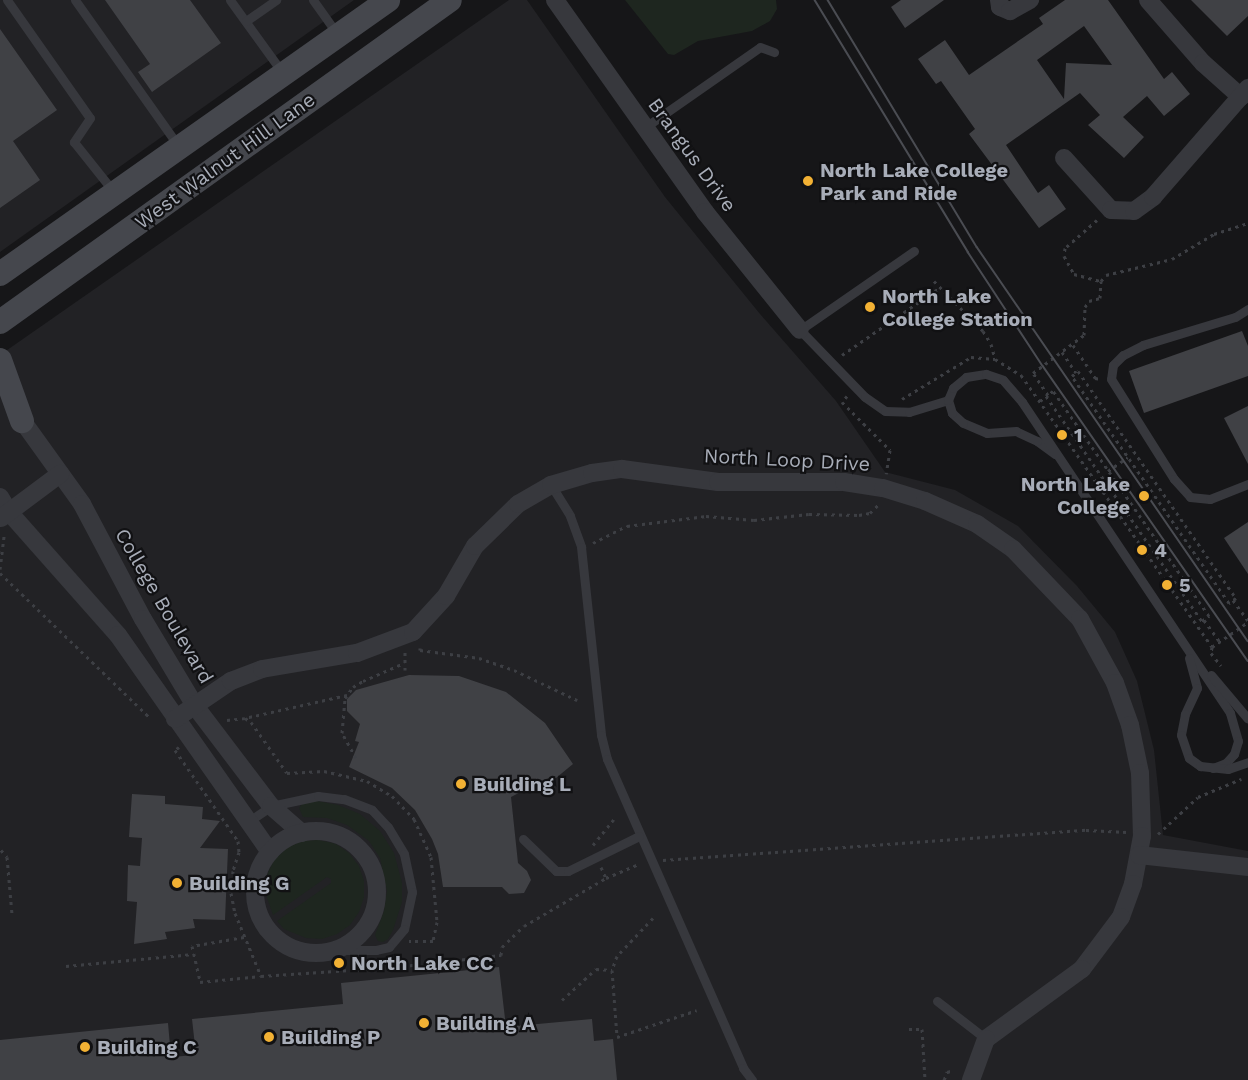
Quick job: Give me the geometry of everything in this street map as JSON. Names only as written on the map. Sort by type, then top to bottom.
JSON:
[{"type":"main road","name":"West Walnut Hill Lane","points":[[0,274],[388,0]]},
{"type":"main road","name":"West Walnut Hill Lane","points":[[0,322],[450,0]]},
{"type":"main road","points":[[21,306],[4,336],[0,358],[22,421]]},
{"type":"street","name":"Brangus Drive","points":[[555,0],[644,128],[752,274],[801,330]]},
{"type":"street","points":[[999,0],[1000,7],[1010,11],[1030,0]]},
{"type":"street","points":[[1064,158],[1111,210],[1134,211],[1154,197],[1244,92],[1203,63],[1148,0]]},
{"type":"street","name":"College Boulevard","points":[[0,391],[82,504],[142,619],[195,706],[271,806],[302,833]]},
{"type":"street","name":"North Loop Drive","points":[[175,719],[231,681],[262,669],[357,653],[413,632],[446,596],[476,546],[518,504],[551,485],[592,473],[622,469],[718,482],[844,482],[883,488],[925,501],[977,524],[1013,549],[1080,618],[1115,683],[1130,725],[1140,773],[1142,836],[1133,884],[1121,917],[1082,969],[986,1039]]},
{"type":"street","points":[[60,474],[3,515],[118,635],[270,852]]},
{"type":"street","points":[[322,831],[342,837],[362,851],[374,874],[376,906],[368,925],[355,940],[337,950],[318,954],[298,951],[280,942],[266,928],[257,910],[255,890],[259,870],[270,852],[284,840],[302,833],[322,831]]},
{"type":"street","points":[[1139,855],[1248,867]]},
{"type":"street","points":[[971,1080],[986,1039]]},
{"type":"lane","points":[[7,0],[90,118],[74,142],[114,193]]},
{"type":"lane","points":[[75,0],[179,147]]},
{"type":"lane","points":[[230,0],[284,74]]},
{"type":"lane","points":[[246,21],[276,0]]},
{"type":"lane","points":[[314,0],[339,35]]},
{"type":"lane","points":[[644,128],[760,47],[774,52]]},
{"type":"lane","points":[[914,251],[801,330],[855,388],[875,406],[885,411],[909,412],[948,400]]},
{"type":"lane","points":[[1248,309],[1235,317],[1143,345],[1124,355],[1113,365],[1111,379],[1174,479],[1190,497],[1210,498],[1248,483]]},
{"type":"lane","points":[[1055,454],[1037,441],[1016,431],[987,433],[975,429],[952,413],[948,400],[953,388],[966,377],[986,374],[1003,380],[1022,402],[1230,713],[1238,741],[1234,754],[1226,763],[1213,768]]},
{"type":"lane","points":[[551,485],[570,516],[581,547],[601,735],[617,787],[743,1068],[752,1080]]},
{"type":"lane","points":[[1182,639],[1248,719]]},
{"type":"lane","points":[[1182,639],[1197,688],[1185,714],[1181,735],[1189,758],[1200,766],[1213,768],[1228,769],[1248,762]]},
{"type":"lane","points":[[249,821],[271,806],[318,796],[344,799],[372,810],[388,827],[404,854],[412,892],[404,929],[388,946],[376,950],[337,950]]},
{"type":"lane","points":[[523,839],[556,871],[568,871],[639,836]]},
{"type":"lane","points":[[937,1001],[986,1039]]},
{"type":"path","points":[[1111,210],[1065,248],[1067,265],[1074,274],[1101,281],[1114,272],[1141,268],[1172,259],[1214,234],[1248,223]]},
{"type":"path","points":[[934,280],[939,288],[983,331],[991,344],[995,359]]},
{"type":"path","points":[[1101,281],[1100,298],[1089,302],[1085,307],[1084,336],[1033,372],[1202,621],[1204,620],[1220,642]]},
{"type":"path","points":[[848,364],[840,356],[939,288]]},
{"type":"path","points":[[1073,345],[1095,378],[1111,379]]},
{"type":"path","points":[[1062,352],[1076,373],[1078,371],[1236,598],[1229,603],[1072,376],[1076,373]]},
{"type":"path","points":[[1040,401],[1053,391],[1209,616],[1204,620]]},
{"type":"path","points":[[847,396],[842,402],[890,450],[885,478]]},
{"type":"path","points":[[1108,471],[1128,457]]},
{"type":"path","points":[[593,543],[627,526],[706,516],[754,520],[809,514],[870,513],[876,509],[880,497]]},
{"type":"path","points":[[3,515],[0,571],[149,717]]},
{"type":"path","points":[[1212,647],[1248,621],[1233,600]]},
{"type":"path","points":[[420,640],[420,650],[479,658],[514,670],[577,700]]},
{"type":"path","points":[[225,720],[245,718],[347,695],[363,681],[404,663]]},
{"type":"path","points":[[347,695],[342,712],[342,733],[356,758]]},
{"type":"path","points":[[245,718],[251,722],[287,773],[324,771],[367,781],[392,796],[414,819],[431,857],[436,936],[434,941],[408,941],[396,956],[395,966]]},
{"type":"path","points":[[186,751],[182,745],[175,750],[238,841],[239,852],[233,871],[231,893],[244,937],[261,976]]},
{"type":"path","points":[[1154,837],[1198,797],[1248,774]]},
{"type":"path","points":[[606,878],[592,848],[594,840],[614,819]]},
{"type":"path","points":[[244,937],[192,946],[200,982],[501,955],[502,947],[524,926],[606,878],[650,861],[1086,830],[1130,832]]},
{"type":"path","points":[[1,850],[7,857],[12,914]]},
{"type":"path","points":[[653,918],[617,956],[612,970],[617,1037],[698,1010]]},
{"type":"path","points":[[66,966],[194,954]]},
{"type":"path","points":[[562,1000],[596,969],[612,970]]},
{"type":"path","points":[[909,1029],[922,1029],[925,1080]]},
{"type":"path","points":[[944,1080],[947,1072],[951,1071]]},
{"type":"shaded area","points":[[0,0],[354,0],[0,252]]},
{"type":"shaded area","name":"North Lake College","points":[[509,0],[527,0],[665,197],[760,314],[836,401],[885,472],[955,490],[1018,526],[1077,586],[1115,632],[1137,681],[1154,750],[1163,835],[1248,851],[1248,1080],[0,1080],[0,355]]},
{"type":"shaded area","points":[[625,0],[776,0],[777,9],[770,21],[752,31],[698,41],[674,55],[668,54]]},
{"type":"shaded area","points":[[317,801],[338,805],[360,814],[380,831],[394,853],[402,883],[402,902],[393,930],[388,939],[383,942],[378,941],[375,935],[384,911],[387,891],[380,858],[369,841],[347,825],[327,818],[303,817],[299,808],[303,803]]},
{"type":"shaded area","points":[[319,840],[336,844],[349,853],[359,866],[364,881],[364,897],[359,912],[350,925],[337,934],[322,939],[306,938],[284,929],[277,921],[331,883],[331,879],[327,877],[273,915],[265,892],[267,875],[274,860],[287,848],[302,841]]},
{"type":"building","points":[[105,0],[190,0],[221,43],[152,92],[138,72],[150,64]]},
{"type":"building","points":[[901,0],[944,0],[905,28],[891,7]]},
{"type":"building","points":[[1065,0],[1108,0],[1164,79],[1172,72],[1190,94],[1164,116],[1147,96],[1123,117],[1144,137],[1124,158],[1088,125],[1100,115],[1080,93],[1006,145],[1038,193],[1049,185],[1066,209],[1039,228],[969,134],[975,129],[941,81],[936,84],[918,59],[945,40],[969,75],[1043,24],[1039,18]],"holes":[[[1084,26],[1112,65],[1066,63],[1064,99],[1037,60]]]},
{"type":"building","points":[[1191,0],[1248,0],[1248,16],[1227,36]]},
{"type":"building","points":[[0,29],[57,110],[13,141],[40,180],[0,208]]},
{"type":"building","points":[[1242,331],[1248,346],[1248,376],[1144,413],[1129,371]]},
{"type":"building","points":[[1248,406],[1248,464],[1224,418]]},
{"type":"building","points":[[1248,522],[1248,574],[1224,538]]},
{"type":"building","name":"Building L","points":[[409,675],[459,676],[506,692],[545,723],[573,764],[556,778],[546,779],[511,797],[518,863],[527,871],[531,880],[524,893],[509,894],[502,887],[443,887],[438,854],[415,810],[392,788],[349,767],[359,742],[355,741],[360,724],[347,711],[347,699],[356,690]]},
{"type":"building","name":"Building G","points":[[132,794],[165,796],[165,804],[203,807],[202,819],[220,821],[200,848],[228,849],[225,920],[193,919],[195,928],[165,932],[167,939],[134,944],[137,902],[127,901],[128,865],[140,866],[142,838],[129,837]]},
{"type":"building","points":[[499,967],[506,1027],[592,1019],[594,1041],[613,1039],[617,1080],[0,1080],[0,1040],[168,1023],[171,1057],[196,1055],[192,1019],[343,1004],[341,983]]},
{"type":"tram line","points":[[815,0],[968,252],[1043,366],[1248,661]]},
{"type":"tram line","points":[[828,0],[977,247],[1248,641]]},
{"type":"place","name":"North Lake College Park and Ride","points":[[808,181]]},
{"type":"place","name":"North Lake College Station","points":[[870,307]]},
{"type":"place","name":"1","points":[[1062,435]]},
{"type":"place","name":"North Lake College","points":[[1144,496]]},
{"type":"place","name":"4","points":[[1142,550]]},
{"type":"place","name":"5","points":[[1167,585]]},
{"type":"place","name":"Building L","points":[[461,784]]},
{"type":"place","name":"Building G","points":[[177,883]]},
{"type":"place","name":"North Lake CC","points":[[339,963]]},
{"type":"place","name":"Building A","points":[[424,1023]]},
{"type":"place","name":"Building P","points":[[269,1037]]},
{"type":"place","name":"Building C","points":[[85,1047]]}]
